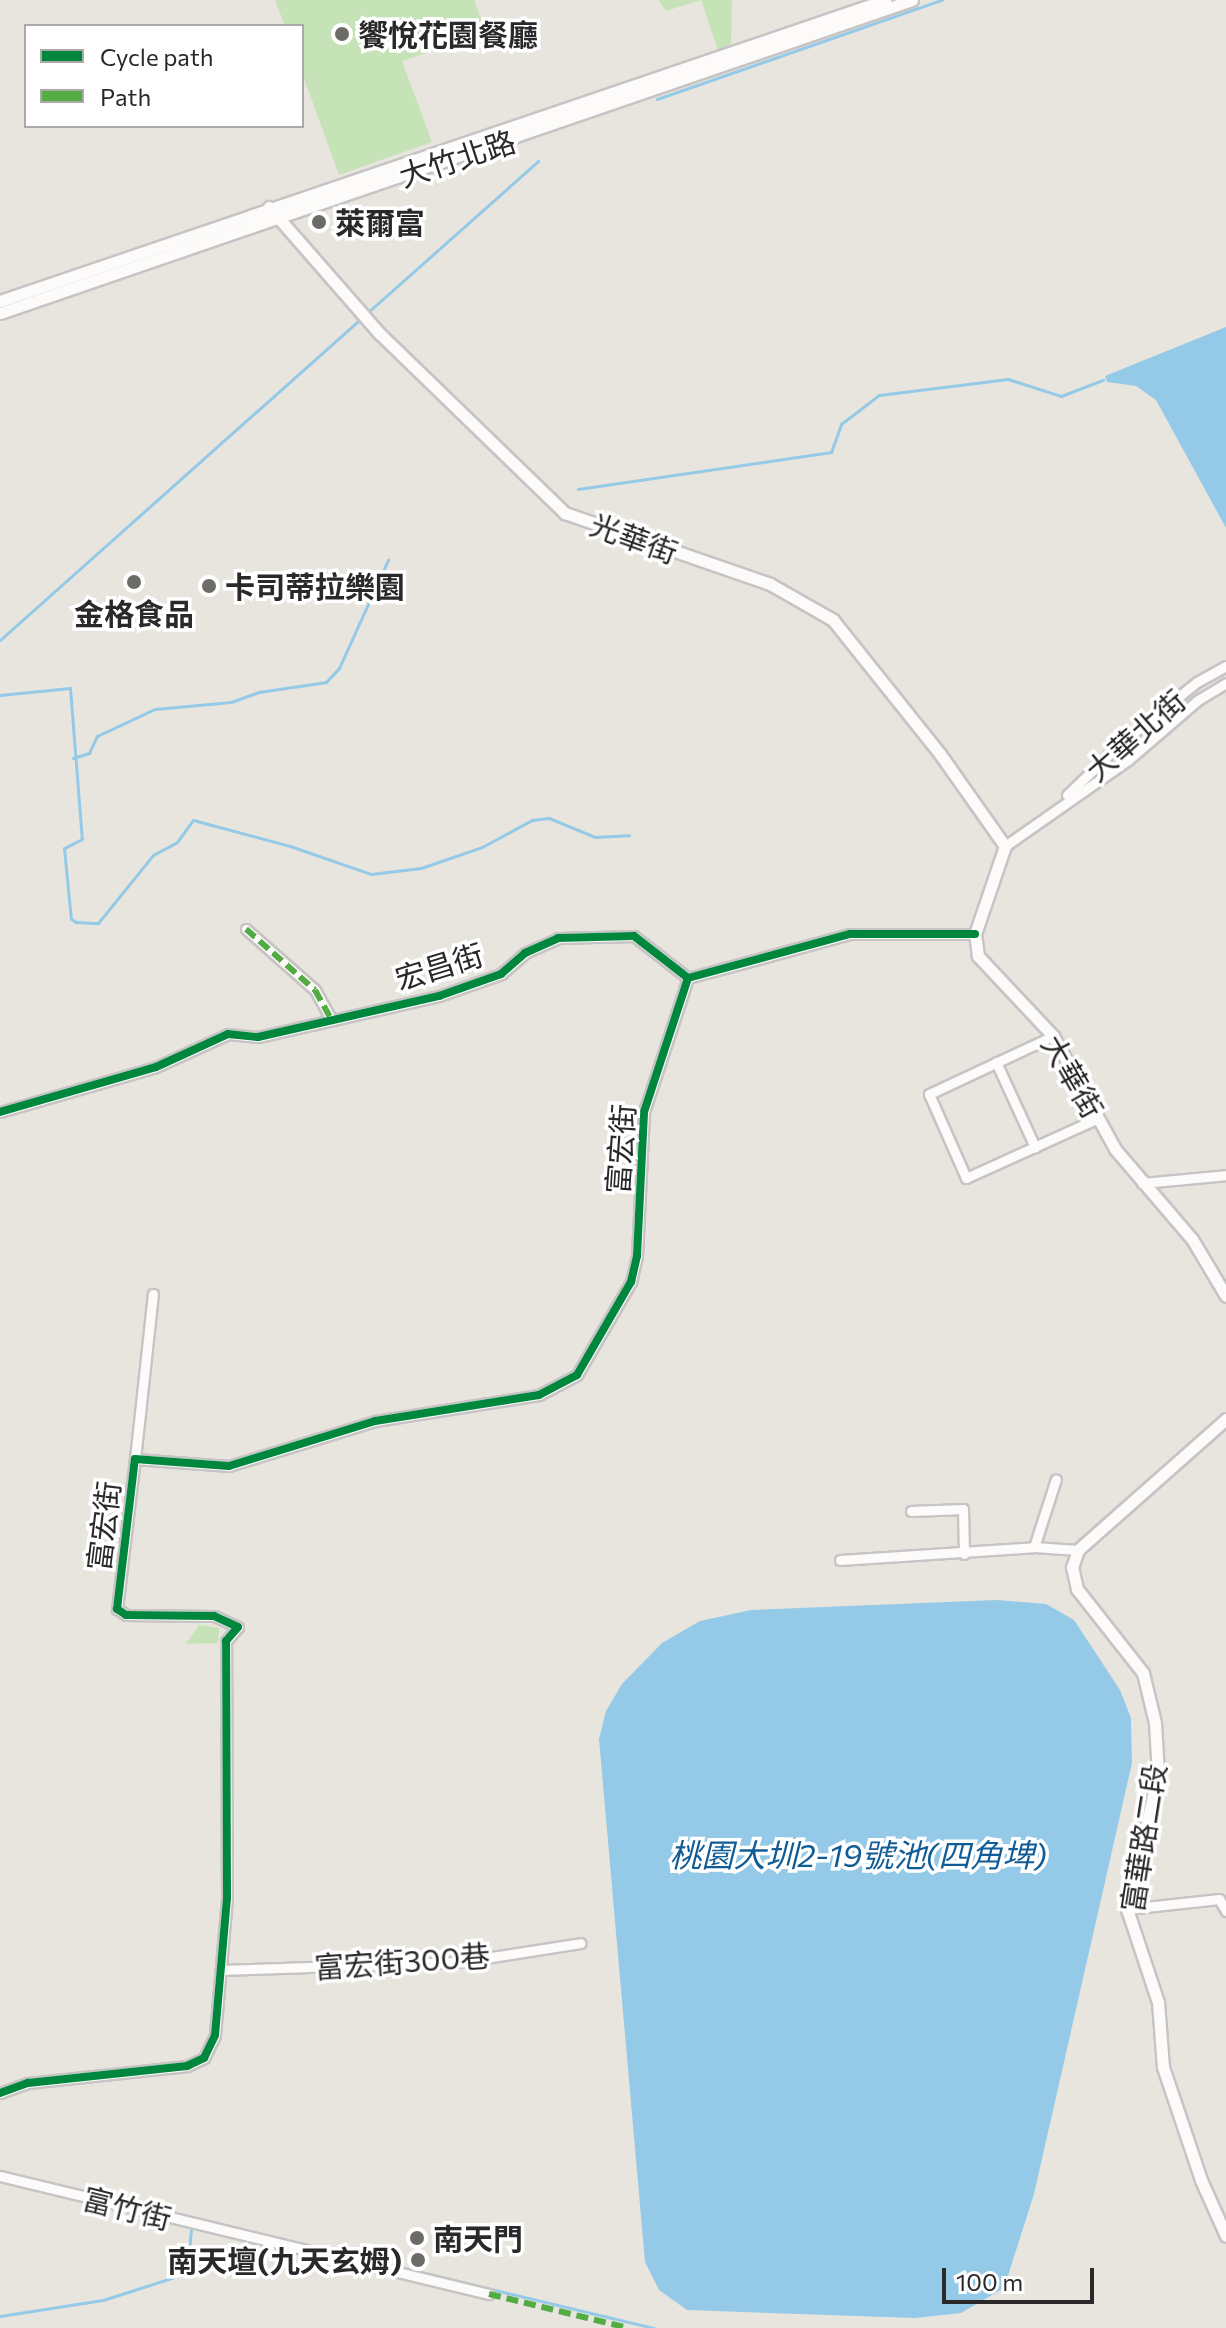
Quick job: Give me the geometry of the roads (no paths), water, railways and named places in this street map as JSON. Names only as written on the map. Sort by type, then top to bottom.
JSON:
[{"type":"street","name":"大竹北路","points":[[0,301],[885,0]]},
{"type":"street","name":"大竹北路","points":[[0,313],[912,0]]},
{"type":"street","name":"光華街","points":[[269,207],[277,220],[432,387],[565,513],[770,584],[833,620],[940,754],[1005,846]]},
{"type":"street","name":"大華北街","points":[[1050,811],[1122,742],[1197,682],[1226,666]]},
{"type":"street","name":"大華北街","points":[[1005,846],[1050,811],[1128,760],[1198,700],[1226,683]]},
{"type":"street","points":[[688,978],[850,934],[975,934],[1005,846]]},
{"type":"street","points":[[246,929],[315,990],[330,1017]]},
{"type":"street","name":"大華街","points":[[975,934],[978,956],[987,971],[1053,1036],[1098,1118],[1142,1183],[1192,1239],[1226,1296]]},
{"type":"street","name":"宏昌街","points":[[0,1112],[156,1067],[228,1034],[258,1037],[330,1017],[439,996],[501,974],[525,953],[558,938],[634,936],[688,978]]},
{"type":"street","name":"富宏街","points":[[0,2093],[28,2083],[187,2066],[204,2058],[215,2035],[227,1899],[226,1641],[238,1627],[214,1616],[126,1615],[117,1609],[135,1459],[229,1466],[375,1421],[539,1395],[577,1375],[631,1282],[637,1256],[644,1112],[688,978]]},
{"type":"street","points":[[1053,1036],[929,1094],[966,1178],[1098,1118]]},
{"type":"street","points":[[996,1062],[1035,1147]]},
{"type":"street","points":[[1142,1183],[1226,1175]]},
{"type":"street","points":[[135,1459],[153,1294]]},
{"type":"street","points":[[840,1560],[1034,1547],[1078,1550],[1226,1419]]},
{"type":"street","points":[[1034,1547],[1056,1479]]},
{"type":"street","points":[[911,1511],[963,1509],[964,1554]]},
{"type":"street","name":"富華路二段","points":[[1078,1550],[1072,1567],[1077,1589],[1143,1673],[1155,1723],[1158,1774],[1127,1909],[1158,2002],[1163,2067],[1201,2180],[1226,2236]]},
{"type":"street","points":[[1127,1909],[1219,1899],[1226,1911]]},
{"type":"street","name":"富宏街300巷","points":[[221,1970],[460,1962],[581,1943]]},
{"type":"street","name":"富竹街","points":[[0,2176],[489,2294]]},
{"type":"water","points":[[1226,327],[1226,528],[1156,400],[1136,386],[1107,382],[1105,376]]},
{"type":"water","name":"桃園大圳2-19號池(四角埤)","points":[[997,1600],[1046,1604],[1074,1620],[1120,1690],[1131,1718],[1132,1763],[1034,2194],[1004,2288],[961,2313],[915,2318],[687,2310],[659,2290],[645,2262],[599,1739],[606,1711],[622,1684],[662,1643],[700,1621],[751,1610]]},
{"type":"waterway","points":[[657,99],[942,0]]},
{"type":"waterway","points":[[367,313],[538,161]]},
{"type":"waterway","points":[[0,640],[361,318]]},
{"type":"waterway","points":[[578,489],[831,452],[841,424],[879,395],[1008,379],[1061,396],[1103,380]]},
{"type":"waterway","points":[[73,758],[89,753],[97,736],[155,709],[231,702],[259,692],[326,682],[339,668],[388,560]]},
{"type":"waterway","points":[[0,695],[70,688],[82,839],[64,848],[71,919],[76,922],[98,923],[153,855],[177,842],[193,820],[290,846],[371,874],[421,868],[482,847],[532,820],[549,818],[595,837],[629,835]]},
{"type":"waterway","points":[[0,2316],[103,2300],[187,2273],[191,2230]]},
{"type":"waterway","points":[[338,2253],[373,2261]]},
{"type":"waterway","points":[[391,2265],[654,2328]]},
{"type":"place","name":"饗悅花園餐廳","points":[[342,34]]},
{"type":"place","name":"萊爾富","points":[[319,222]]},
{"type":"place","name":"金格食品","points":[[134,582]]},
{"type":"place","name":"卡司蒂拉樂園","points":[[209,586]]},
{"type":"place","name":"南天門","points":[[417,2238]]},
{"type":"place","name":"南天壇(九天玄姆)","points":[[418,2260]]}]
